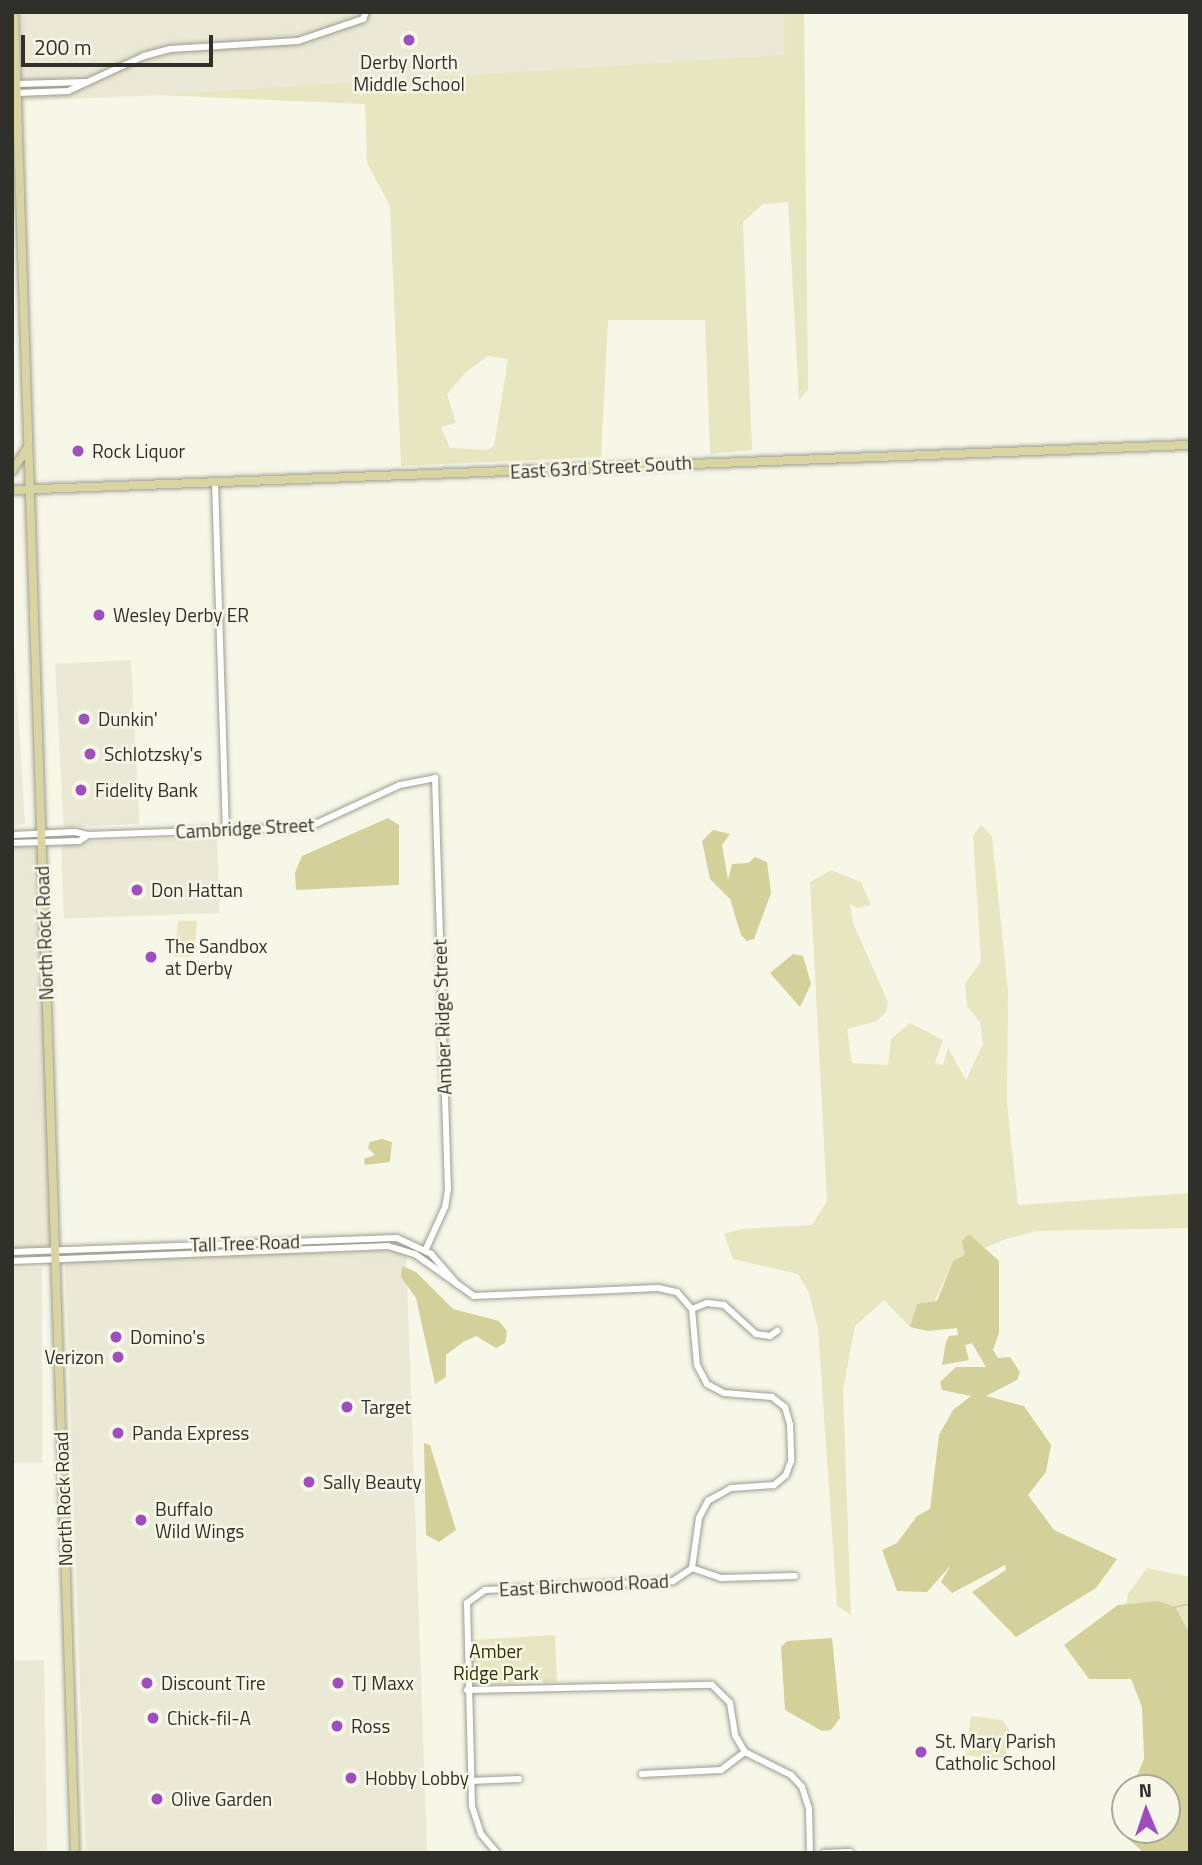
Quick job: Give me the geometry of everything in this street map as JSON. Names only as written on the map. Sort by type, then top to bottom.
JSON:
[{"type":"main road","name":"North Rock Road","points":[[14,12],[75,1853]]},
{"type":"main road","name":"East 63rd Street South","points":[[12,490],[1190,445]]},
{"type":"main road","points":[[12,471],[27,449]]},
{"type":"street","points":[[15,88],[93,81],[155,52],[298,41],[363,19],[366,12]]},
{"type":"street","points":[[215,482],[226,830]]},
{"type":"street","name":"Cambridge Street","points":[[12,843],[88,835],[322,825],[400,785],[435,778]]},
{"type":"street","name":"Amber Ridge Street","points":[[425,1251],[445,1208],[448,1189],[435,778]]},
{"type":"street","name":"Cambridge Street","points":[[12,835],[41,838]]},
{"type":"street","name":"Tall Tree Road","points":[[12,1261],[55,1255],[384,1237],[414,1243],[459,1287]]},
{"type":"street","name":"Tall Tree Road","points":[[12,1252],[55,1255],[388,1246],[415,1254],[474,1296],[665,1288],[682,1295],[692,1309]]},
{"type":"street","points":[[777,1331],[769,1336],[756,1334],[724,1305],[707,1303],[692,1309],[697,1365],[703,1380],[719,1392],[765,1396],[782,1404],[789,1418],[791,1452],[789,1471],[778,1483],[725,1490],[708,1501],[699,1518],[692,1568],[716,1578],[795,1576]]},
{"type":"street","name":"East Birchwood Road","points":[[467,1690],[465,1611],[472,1593],[485,1590],[659,1583],[677,1580],[692,1568]]},
{"type":"street","points":[[497,1853],[473,1816],[467,1690],[699,1682],[725,1691],[732,1709],[736,1738],[745,1752],[791,1775],[802,1787],[809,1808],[810,1853]]},
{"type":"street","points":[[642,1773],[721,1770],[745,1752]]},
{"type":"street","points":[[470,1781],[519,1779]]},
{"type":"street","points":[[484,1852],[491,1846]]},
{"type":"street","points":[[824,1853],[850,1852]]},
{"type":"shaded area","name":"Derby North Middle School","points":[[21,12],[796,12],[798,67],[23,101]]},
{"type":"shaded area","points":[[12,614],[25,824],[12,826]]},
{"type":"shaded area","points":[[131,660],[140,824],[64,828],[55,664]]},
{"type":"shaded area","points":[[388,818],[399,825],[399,885],[296,890],[295,873],[302,856]]},
{"type":"shaded area","points":[[713,830],[730,834],[722,845],[728,880],[732,864],[748,863],[755,857],[767,862],[771,893],[754,939],[747,941],[741,935],[730,899],[710,879],[702,841]]},
{"type":"shaded area","points":[[41,834],[55,1251],[12,1253],[12,836]]},
{"type":"shaded area","points":[[217,837],[220,913],[64,918],[61,842]]},
{"type":"shaded area","points":[[793,954],[803,956],[811,984],[800,1007],[770,973]]},
{"type":"shaded area","points":[[382,1139],[392,1142],[390,1162],[365,1165],[364,1159],[375,1155],[368,1148],[370,1142]]},
{"type":"shaded area","points":[[969,1234],[999,1261],[999,1333],[993,1350],[998,1358],[1010,1357],[1020,1372],[1017,1380],[986,1396],[1024,1406],[1051,1445],[1046,1472],[1028,1495],[1054,1530],[1117,1559],[1096,1588],[1016,1637],[972,1592],[1006,1570],[1005,1565],[952,1593],[941,1582],[951,1565],[927,1592],[897,1591],[882,1550],[897,1543],[917,1516],[930,1509],[939,1435],[953,1410],[971,1396],[942,1390],[940,1382],[956,1367],[986,1367],[972,1343],[965,1345],[969,1360],[942,1365],[946,1342],[949,1336],[958,1335],[957,1328],[928,1331],[910,1327],[917,1304],[937,1301],[953,1261],[965,1255],[962,1241]]},
{"type":"shaded area","points":[[406,1250],[427,1853],[86,1853],[65,1262]]},
{"type":"shaded area","points":[[402,1266],[416,1272],[453,1309],[499,1321],[507,1331],[505,1343],[496,1348],[476,1336],[463,1342],[446,1355],[446,1377],[435,1384],[416,1298],[401,1277]]},
{"type":"shaded area","points":[[12,1268],[42,1268],[42,1463],[12,1463]]},
{"type":"shaded area","points":[[424,1443],[430,1445],[456,1530],[439,1542],[426,1535]]},
{"type":"shaded area","points":[[1158,1601],[1175,1607],[1190,1634],[1190,1853],[1144,1853],[1134,1844],[1181,1844],[1181,1774],[1138,1774],[1144,1759],[1142,1707],[1131,1679],[1089,1679],[1064,1645],[1118,1605]]},
{"type":"shaded area","points":[[832,1638],[840,1718],[831,1730],[822,1731],[785,1710],[781,1647],[787,1641]]},
{"type":"shaded area","points":[[44,1660],[47,1853],[15,1853],[12,1661]]},
{"type":"green space","points":[[785,12],[804,12],[808,390],[799,400],[788,202],[763,204],[743,222],[752,450],[710,454],[705,320],[608,320],[601,457],[401,466],[390,206],[367,163],[365,104],[157,95],[785,55]],"holes":[[[488,356],[508,359],[494,446],[487,450],[450,448],[441,427],[456,423],[447,394],[466,372]]]},
{"type":"green space","points":[[981,825],[992,836],[1008,991],[1007,1103],[1018,1205],[1190,1193],[1190,1228],[1036,1231],[1006,1239],[953,1261],[930,1311],[910,1327],[884,1300],[855,1326],[843,1389],[851,1615],[837,1606],[818,1328],[809,1293],[798,1274],[733,1259],[724,1234],[741,1229],[812,1225],[827,1201],[810,882],[831,870],[861,882],[871,905],[857,908],[850,904],[853,923],[888,1002],[886,1012],[877,1021],[847,1029],[852,1063],[888,1065],[891,1039],[910,1023],[943,1040],[935,1063],[943,1065],[948,1048],[966,1080],[983,1044],[980,1022],[967,1006],[965,984],[981,961],[973,836]]},
{"type":"green space","points":[[178,921],[197,921],[194,956],[174,957]]},
{"type":"green space","points":[[1147,1568],[1190,1577],[1190,1634],[1126,1605],[1128,1594]]},
{"type":"green space","name":"Amber Ridge Park","points":[[555,1635],[557,1682],[476,1685],[471,1682],[471,1640]]},
{"type":"green space","points":[[971,1716],[1002,1720],[1010,1731],[1006,1761],[965,1755]]},
{"type":"waterway","points":[[1175,1607],[1190,1604]]},
{"type":"place","name":"Derby North Middle School","points":[[409,40]]},
{"type":"place","name":"Rock Liquor","points":[[78,451]]},
{"type":"place","name":"Wesley Derby ER","points":[[99,615]]},
{"type":"place","name":"Dunkin'","points":[[84,719]]},
{"type":"place","name":"Schlotzsky's","points":[[90,754]]},
{"type":"place","name":"Fidelity Bank","points":[[81,790]]},
{"type":"place","name":"Don Hattan","points":[[137,890]]},
{"type":"place","name":"The Sandbox at Derby","points":[[151,957]]},
{"type":"place","name":"Domino's","points":[[116,1337]]},
{"type":"place","name":"Verizon","points":[[118,1357]]},
{"type":"place","name":"Target","points":[[347,1407]]},
{"type":"place","name":"Panda Express","points":[[118,1433]]},
{"type":"place","name":"Sally Beauty","points":[[309,1482]]},
{"type":"place","name":"Buffalo Wild Wings","points":[[141,1520]]},
{"type":"place","name":"Discount Tire","points":[[147,1683]]},
{"type":"place","name":"TJ Maxx","points":[[338,1683]]},
{"type":"place","name":"Chick-fil-A","points":[[153,1718]]},
{"type":"place","name":"Ross","points":[[337,1726]]},
{"type":"place","name":"St. Mary Parish Catholic School","points":[[921,1752]]},
{"type":"place","name":"Hobby Lobby","points":[[351,1778]]},
{"type":"place","name":"Olive Garden","points":[[157,1799]]}]
